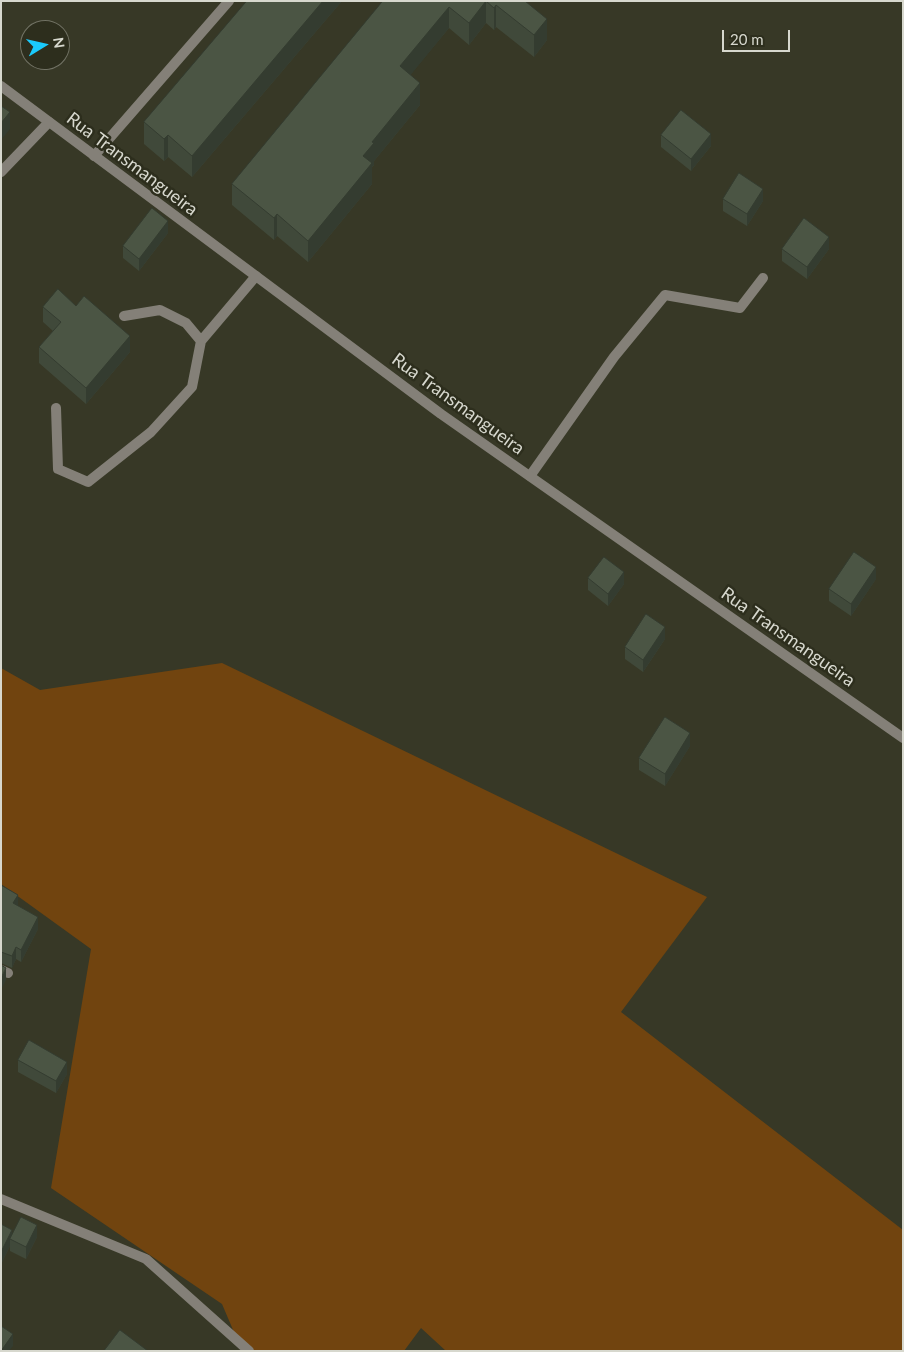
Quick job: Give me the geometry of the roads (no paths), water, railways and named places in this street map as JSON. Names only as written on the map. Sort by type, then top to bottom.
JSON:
[{"type":"street","points":[[94,156],[229,1]]},
{"type":"street","name":"Rua Transmangueira","points":[[1,86],[442,414],[903,738]]},
{"type":"street","points":[[1,172],[49,122]]},
{"type":"street","points":[[56,408],[58,470],[88,482],[151,432],[192,386],[201,341],[256,276]]},
{"type":"street","points":[[530,476],[614,357],[665,295],[740,308],[763,278]]},
{"type":"street","points":[[124,316],[160,310],[186,323],[201,341]]},
{"type":"street","points":[[1,1198],[146,1259],[249,1351]]}]
